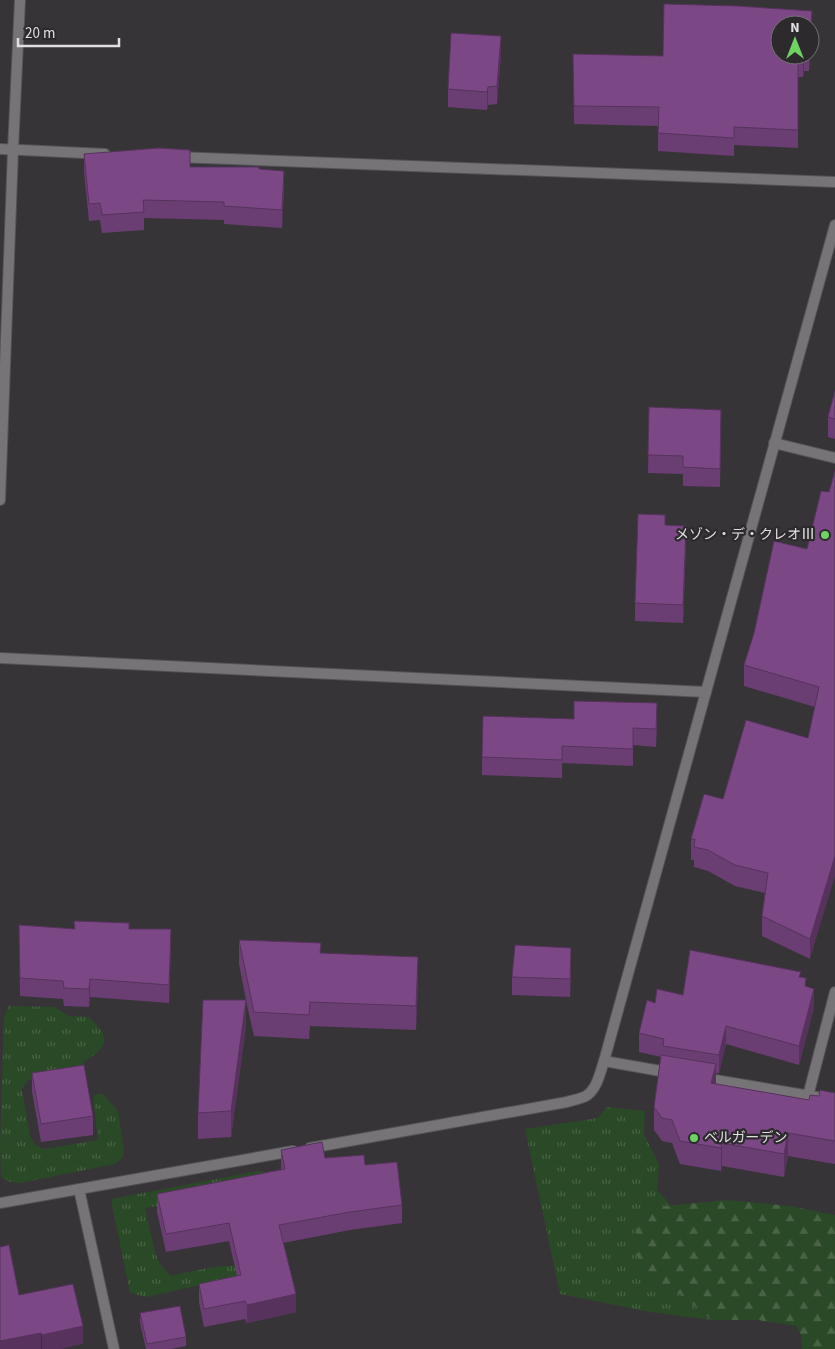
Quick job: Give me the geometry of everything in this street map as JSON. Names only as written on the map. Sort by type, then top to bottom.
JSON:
[{"type":"street","points":[[0,500],[20,0]]},
{"type":"street","points":[[0,150],[112,154]]},
{"type":"street","points":[[161,156],[835,182]]},
{"type":"street","points":[[0,1203],[567,1102],[585,1096],[592,1090],[604,1061],[835,224]]},
{"type":"street","points":[[774,443],[835,458]]},
{"type":"street","points":[[0,658],[706,692]]},
{"type":"street","points":[[808,1096],[835,992]]},
{"type":"street","points":[[604,1061],[835,1100]]},
{"type":"street","points":[[79,1188],[114,1349]]},
{"type":"green space","points":[[9,1006],[54,1007],[69,1016],[89,1017],[102,1031],[104,1037],[103,1045],[95,1055],[84,1061],[83,1071],[73,1076],[28,1080],[22,1089],[30,1136],[35,1145],[44,1149],[98,1140],[93,1096],[102,1093],[118,1111],[124,1152],[121,1159],[115,1164],[20,1183],[10,1182],[1,1177],[0,1146],[4,1017]]},
{"type":"green space","points":[[607,1107],[645,1111],[644,1134],[659,1165],[657,1190],[671,1205],[655,1207],[681,1295],[712,1320],[650,1312],[560,1294],[525,1129],[598,1118]]},
{"type":"green space","points":[[259,1171],[266,1172],[270,1180],[269,1185],[145,1208],[155,1253],[160,1264],[171,1276],[221,1266],[239,1265],[239,1276],[147,1297],[130,1293],[111,1199]]},
{"type":"green space","points":[[727,1200],[790,1206],[835,1215],[835,1349],[802,1349],[801,1335],[796,1326],[758,1320],[712,1320],[681,1295],[646,1274],[636,1253],[637,1225],[655,1207]]},
{"type":"building","points":[[664,4],[812,11],[812,15],[770,15],[770,65],[798,65],[798,130],[734,127],[734,138],[658,133],[659,107],[574,106],[573,54],[663,56]]},
{"type":"building","points":[[451,33],[501,36],[497,86],[488,87],[487,92],[448,89]]},
{"type":"building","points":[[159,148],[190,150],[190,167],[259,167],[259,169],[284,171],[282,210],[224,206],[224,202],[143,200],[144,212],[102,215],[100,203],[89,204],[84,154]]},
{"type":"building","points":[[835,390],[835,419],[828,417]]},
{"type":"building","points":[[649,407],[721,410],[720,469],[683,467],[683,456],[648,455]]},
{"type":"building","points":[[835,470],[835,856],[810,939],[762,916],[768,873],[735,865],[708,850],[694,847],[695,839],[691,839],[704,794],[723,799],[746,720],[808,738],[819,687],[744,665],[754,633],[774,541],[807,549],[821,491],[829,492]]},
{"type":"building","points":[[638,514],[665,515],[665,525],[686,526],[683,605],[635,603]]},
{"type":"building","points":[[574,701],[657,703],[656,729],[633,728],[633,749],[562,746],[562,760],[482,757],[483,716],[574,719]]},
{"type":"building","points":[[74,921],[129,923],[129,929],[171,929],[169,985],[90,979],[89,989],[64,988],[63,981],[20,978],[19,925],[75,929]]},
{"type":"building","points":[[239,940],[321,943],[320,953],[418,957],[416,1006],[310,1002],[309,1015],[254,1012]]},
{"type":"building","points":[[515,945],[571,948],[570,979],[512,977]]},
{"type":"building","points":[[690,950],[801,972],[799,977],[806,978],[805,986],[814,989],[799,1046],[726,1026],[719,1055],[663,1046],[664,1039],[639,1033],[647,1000],[655,1003],[657,989],[683,995]]},
{"type":"building","points":[[203,1000],[246,1000],[231,1111],[198,1113]]},
{"type":"building","points":[[661,1055],[716,1064],[711,1083],[809,1100],[810,1095],[819,1096],[820,1090],[835,1093],[835,1141],[788,1133],[784,1154],[722,1143],[721,1148],[680,1141],[672,1120],[662,1118],[654,1107]]},
{"type":"building","points":[[84,1065],[93,1116],[41,1124],[32,1073]]},
{"type":"building","points":[[322,1142],[325,1158],[364,1155],[365,1165],[397,1162],[402,1205],[279,1225],[296,1294],[247,1305],[245,1301],[204,1309],[199,1284],[241,1275],[229,1223],[166,1234],[157,1194],[285,1169],[281,1150]]},
{"type":"building","points":[[9,1245],[19,1295],[73,1284],[83,1326],[42,1335],[41,1333],[0,1341],[0,1247]]},
{"type":"building","points":[[180,1306],[186,1337],[147,1344],[140,1313]]},
{"type":"place","name":"メゾン・デ・クレオⅢ","points":[[825,535]]},
{"type":"place","name":"ベルガーデン","points":[[694,1138]]}]
